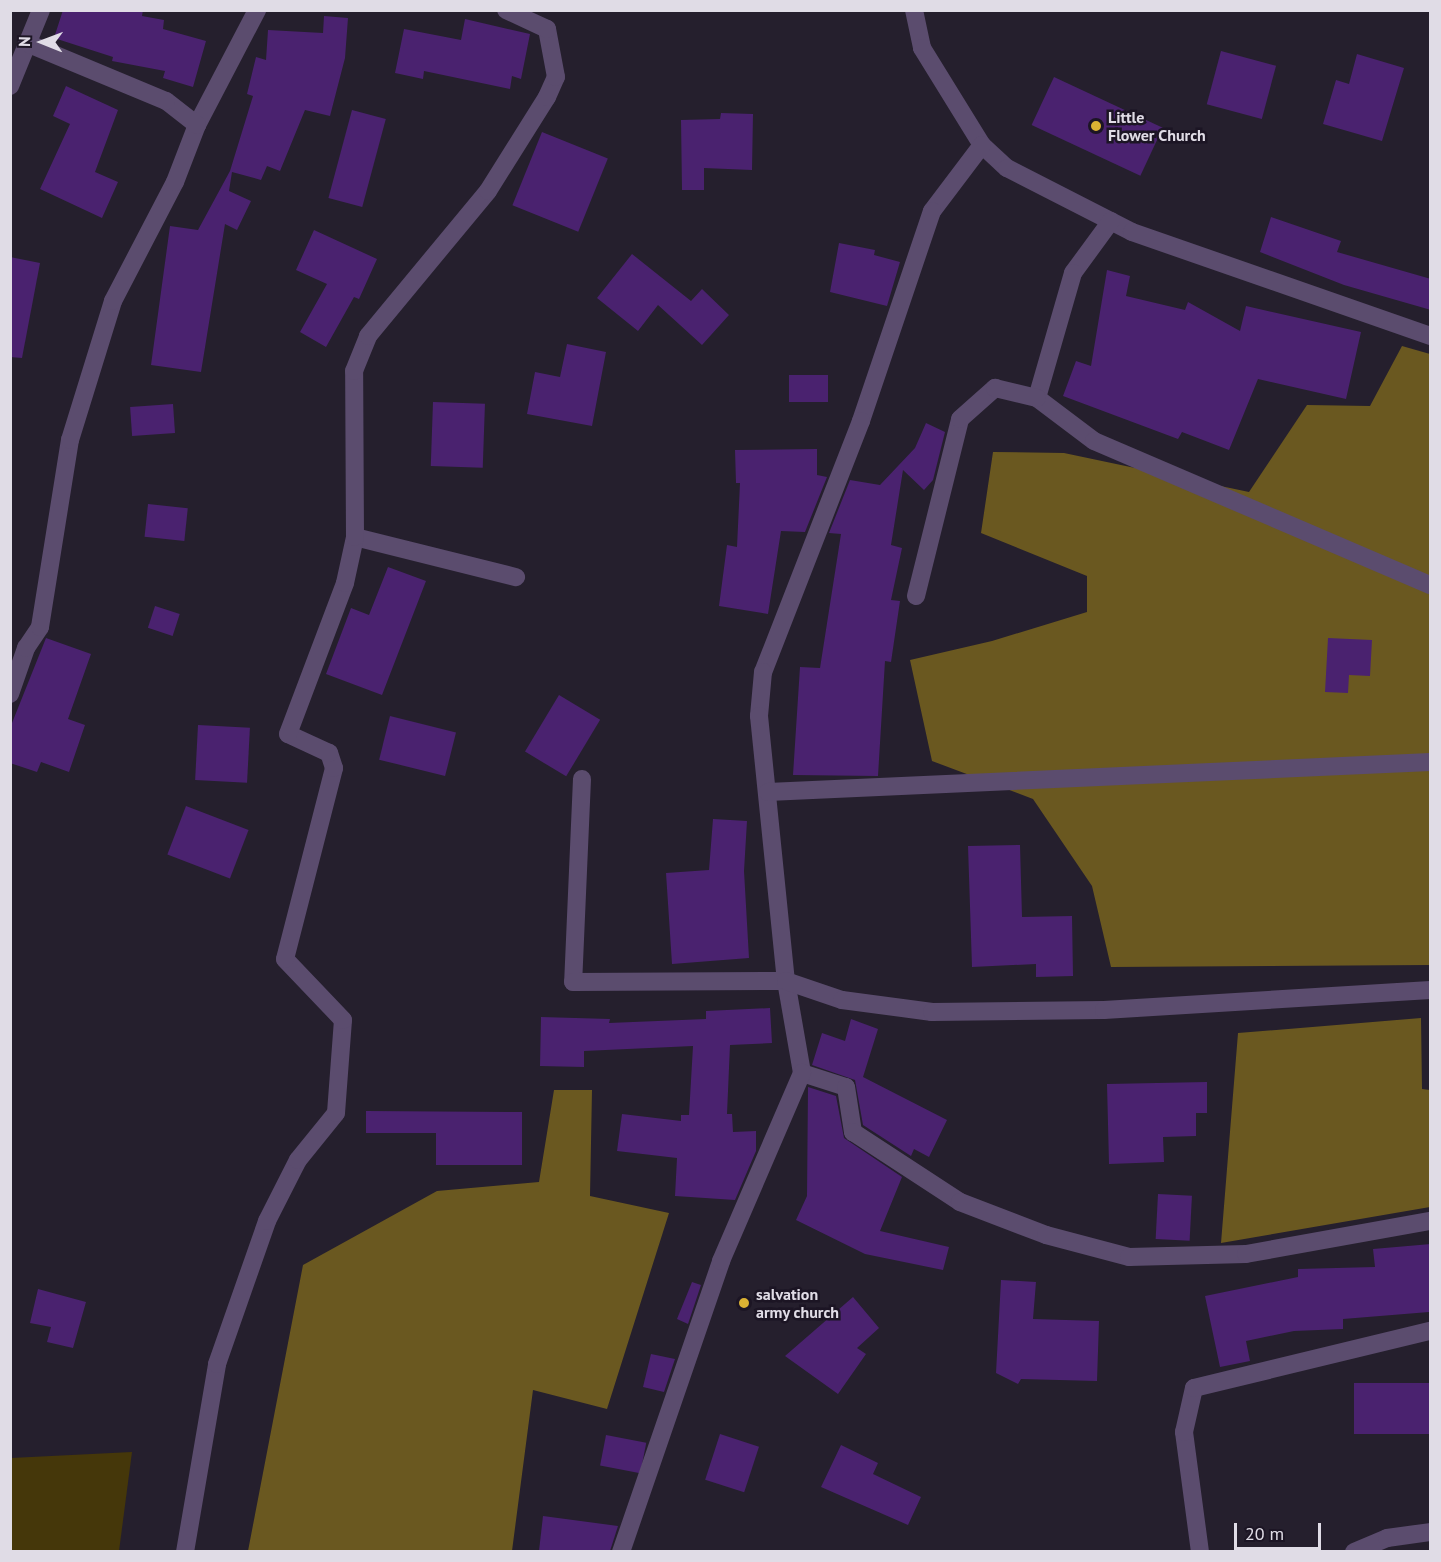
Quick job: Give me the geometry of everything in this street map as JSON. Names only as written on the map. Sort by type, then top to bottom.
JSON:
[{"type":"street","points":[[10,86],[41,10]]},
{"type":"street","points":[[10,694],[26,648],[40,627],[70,440],[113,301],[175,182],[197,124],[257,10]]},
{"type":"street","points":[[185,1551],[225,1342],[267,1221],[298,1160],[336,1113],[343,1020],[291,970],[285,959],[334,768],[329,753],[288,734],[345,583],[355,537],[354,371],[368,336],[488,191],[556,77],[547,29],[506,10]]},
{"type":"street","points":[[914,10],[922,48],[982,145],[1007,168],[1111,221],[1431,336]]},
{"type":"street","points":[[29,44],[166,100],[197,124]]},
{"type":"street","points":[[621,1551],[721,1261],[802,1073],[786,981],[759,716],[763,672],[861,421],[932,211],[982,145]]},
{"type":"street","points":[[1037,398],[1073,273],[1111,221]]},
{"type":"street","points":[[916,596],[960,419],[995,388],[1037,398],[1094,441],[1431,585]]},
{"type":"street","points":[[355,537],[516,577]]},
{"type":"street","points":[[768,792],[1431,762]]},
{"type":"street","points":[[582,779],[573,982],[786,981],[842,1000],[932,1012],[1104,1010],[1431,990]]},
{"type":"street","points":[[802,1073],[846,1087],[853,1132],[960,1202],[1046,1235],[1129,1257],[1246,1254],[1431,1221]]},
{"type":"street","points":[[1200,1551],[1184,1432],[1194,1388],[1431,1331]]},
{"type":"street","points":[[1354,1551],[1387,1539],[1431,1532]]},
{"type":"shaded area","points":[[1402,346],[1430,354],[1430,965],[1111,967],[1092,886],[1033,799],[932,761],[910,660],[992,641],[1087,612],[1087,576],[981,533],[993,452],[1064,453],[1249,492],[1307,405],[1370,406]]},
{"type":"shaded area","points":[[1421,1018],[1422,1089],[1430,1090],[1430,1207],[1221,1243],[1238,1033]]},
{"type":"shaded area","points":[[554,1090],[592,1090],[590,1196],[669,1213],[607,1409],[533,1390],[512,1551],[248,1551],[303,1265],[437,1191],[539,1182]]},
{"type":"shaded area","points":[[132,1452],[119,1551],[11,1551],[11,1458]]},
{"type":"building","points":[[63,10],[143,10],[142,16],[164,20],[163,29],[206,41],[193,87],[163,78],[165,71],[112,61],[113,57],[54,38]]},
{"type":"building","points":[[324,16],[348,18],[345,58],[330,116],[305,110],[280,171],[267,166],[261,180],[232,172],[229,191],[251,201],[237,230],[225,224],[201,372],[151,365],[170,226],[198,230],[230,171],[253,96],[247,94],[256,57],[266,60],[268,30],[323,33]]},
{"type":"building","points":[[465,19],[530,34],[521,79],[512,76],[510,89],[424,71],[423,79],[395,73],[404,29],[461,40]]},
{"type":"building","points":[[1221,51],[1276,66],[1262,119],[1207,104]]},
{"type":"building","points":[[1357,54],[1404,68],[1382,141],[1323,124],[1336,80],[1349,84]]},
{"type":"building","name":"Little Flower Church","points":[[1054,77],[1163,128],[1140,176],[1032,125]]},
{"type":"building","points":[[66,86],[118,110],[95,172],[118,182],[102,218],[40,189],[70,124],[53,116]]},
{"type":"building","points":[[352,110],[386,119],[362,207],[328,198]]},
{"type":"building","points":[[721,113],[753,114],[752,170],[704,168],[704,190],[682,190],[681,120],[720,119]]},
{"type":"building","points":[[542,132],[608,159],[578,232],[512,205]]},
{"type":"building","points":[[1271,217],[1341,241],[1337,252],[1431,279],[1431,310],[1344,285],[1260,252]]},
{"type":"building","points":[[314,230],[377,259],[359,299],[354,297],[326,347],[300,332],[327,284],[296,270]]},
{"type":"building","points":[[839,243],[875,250],[874,255],[900,262],[887,306],[830,292]]},
{"type":"building","points":[[632,254],[691,301],[702,289],[729,315],[702,345],[658,305],[638,331],[597,298]]},
{"type":"building","points":[[10,257],[40,263],[22,358],[10,357]]},
{"type":"building","points":[[1107,270],[1130,276],[1126,296],[1185,310],[1188,302],[1240,331],[1246,306],[1361,332],[1346,399],[1258,379],[1229,450],[1182,432],[1178,439],[1063,396],[1076,361],[1091,366]]},
{"type":"building","points":[[567,344],[606,352],[592,426],[527,414],[535,372],[560,377]]},
{"type":"building","points":[[789,375],[828,375],[828,402],[789,402]]},
{"type":"building","points":[[433,402],[485,404],[483,468],[431,466]]},
{"type":"building","points":[[173,404],[175,433],[132,436],[130,407]]},
{"type":"building","points":[[926,423],[945,432],[933,480],[924,490],[903,470],[891,545],[902,548],[891,600],[900,601],[891,662],[885,661],[878,776],[793,775],[800,667],[820,668],[841,534],[829,533],[850,480],[880,485],[915,448]]},
{"type":"building","points":[[817,449],[817,475],[827,477],[805,532],[781,531],[768,614],[719,606],[727,545],[737,547],[740,483],[736,483],[735,450]]},
{"type":"building","points":[[148,504],[188,508],[184,541],[145,537]]},
{"type":"building","points":[[388,567],[426,581],[382,695],[326,674],[351,608],[369,615]]},
{"type":"building","points":[[155,606],[180,614],[173,636],[148,628]]},
{"type":"building","points":[[46,638],[91,654],[68,719],[85,725],[69,772],[41,762],[37,772],[10,763],[10,728]]},
{"type":"building","points":[[1328,638],[1372,640],[1370,676],[1349,675],[1348,693],[1325,692]]},
{"type":"building","points":[[559,695],[600,720],[566,776],[525,752]]},
{"type":"building","points":[[390,716],[456,732],[445,776],[379,760]]},
{"type":"building","points":[[198,725],[250,728],[247,783],[195,780]]},
{"type":"building","points":[[186,806],[249,830],[230,879],[167,855]]},
{"type":"building","points":[[713,819],[747,821],[744,871],[749,958],[672,964],[666,873],[709,870]]},
{"type":"building","points":[[1020,845],[1022,917],[1072,916],[1073,976],[1036,977],[1036,964],[972,967],[968,846]]},
{"type":"building","points":[[770,1008],[772,1043],[730,1045],[727,1114],[732,1114],[733,1132],[756,1131],[756,1151],[735,1200],[675,1196],[677,1158],[617,1151],[622,1114],[681,1121],[681,1115],[689,1115],[693,1046],[584,1051],[584,1067],[540,1066],[541,1017],[610,1019],[609,1023],[706,1019],[706,1011]]},
{"type":"building","points":[[851,1019],[878,1029],[863,1077],[947,1120],[929,1157],[914,1149],[911,1156],[863,1125],[855,1080],[812,1065],[822,1033],[845,1041]]},
{"type":"building","points":[[1207,1082],[1207,1113],[1196,1113],[1196,1136],[1163,1137],[1164,1162],[1109,1164],[1107,1084]]},
{"type":"building","points":[[808,1087],[836,1096],[844,1138],[902,1177],[880,1231],[949,1247],[943,1270],[865,1254],[796,1220],[807,1196]]},
{"type":"building","points":[[366,1111],[522,1112],[522,1165],[436,1165],[436,1133],[366,1133]]},
{"type":"building","points":[[1158,1194],[1192,1196],[1190,1241],[1156,1239]]},
{"type":"building","points":[[1431,1244],[1429,1312],[1343,1319],[1343,1329],[1294,1331],[1246,1341],[1250,1361],[1220,1367],[1205,1296],[1298,1277],[1298,1269],[1375,1267],[1373,1249]]},
{"type":"building","points":[[1001,1280],[1036,1282],[1033,1319],[1099,1321],[1097,1381],[1021,1379],[1018,1384],[996,1373]]},
{"type":"building","points":[[692,1282],[701,1285],[688,1324],[677,1319]]},
{"type":"building","points":[[38,1289],[86,1302],[73,1348],[47,1342],[51,1327],[30,1323]]},
{"type":"building","points":[[853,1297],[879,1328],[857,1348],[866,1354],[838,1394],[785,1356]]},
{"type":"building","points":[[651,1354],[675,1359],[664,1392],[643,1387]]},
{"type":"building","points":[[1354,1383],[1430,1383],[1430,1434],[1354,1434]]},
{"type":"building","points":[[720,1434],[759,1447],[744,1492],[705,1480]]},
{"type":"building","points":[[606,1435],[646,1443],[640,1473],[600,1465]]},
{"type":"building","points":[[841,1445],[878,1463],[873,1474],[921,1497],[908,1525],[821,1487]]},
{"type":"building","points":[[543,1516],[618,1526],[610,1551],[539,1551]]},
{"type":"place","name":"Little Flower Church","points":[[1096,126]]},
{"type":"place","name":"salvation army church","points":[[744,1303]]}]
